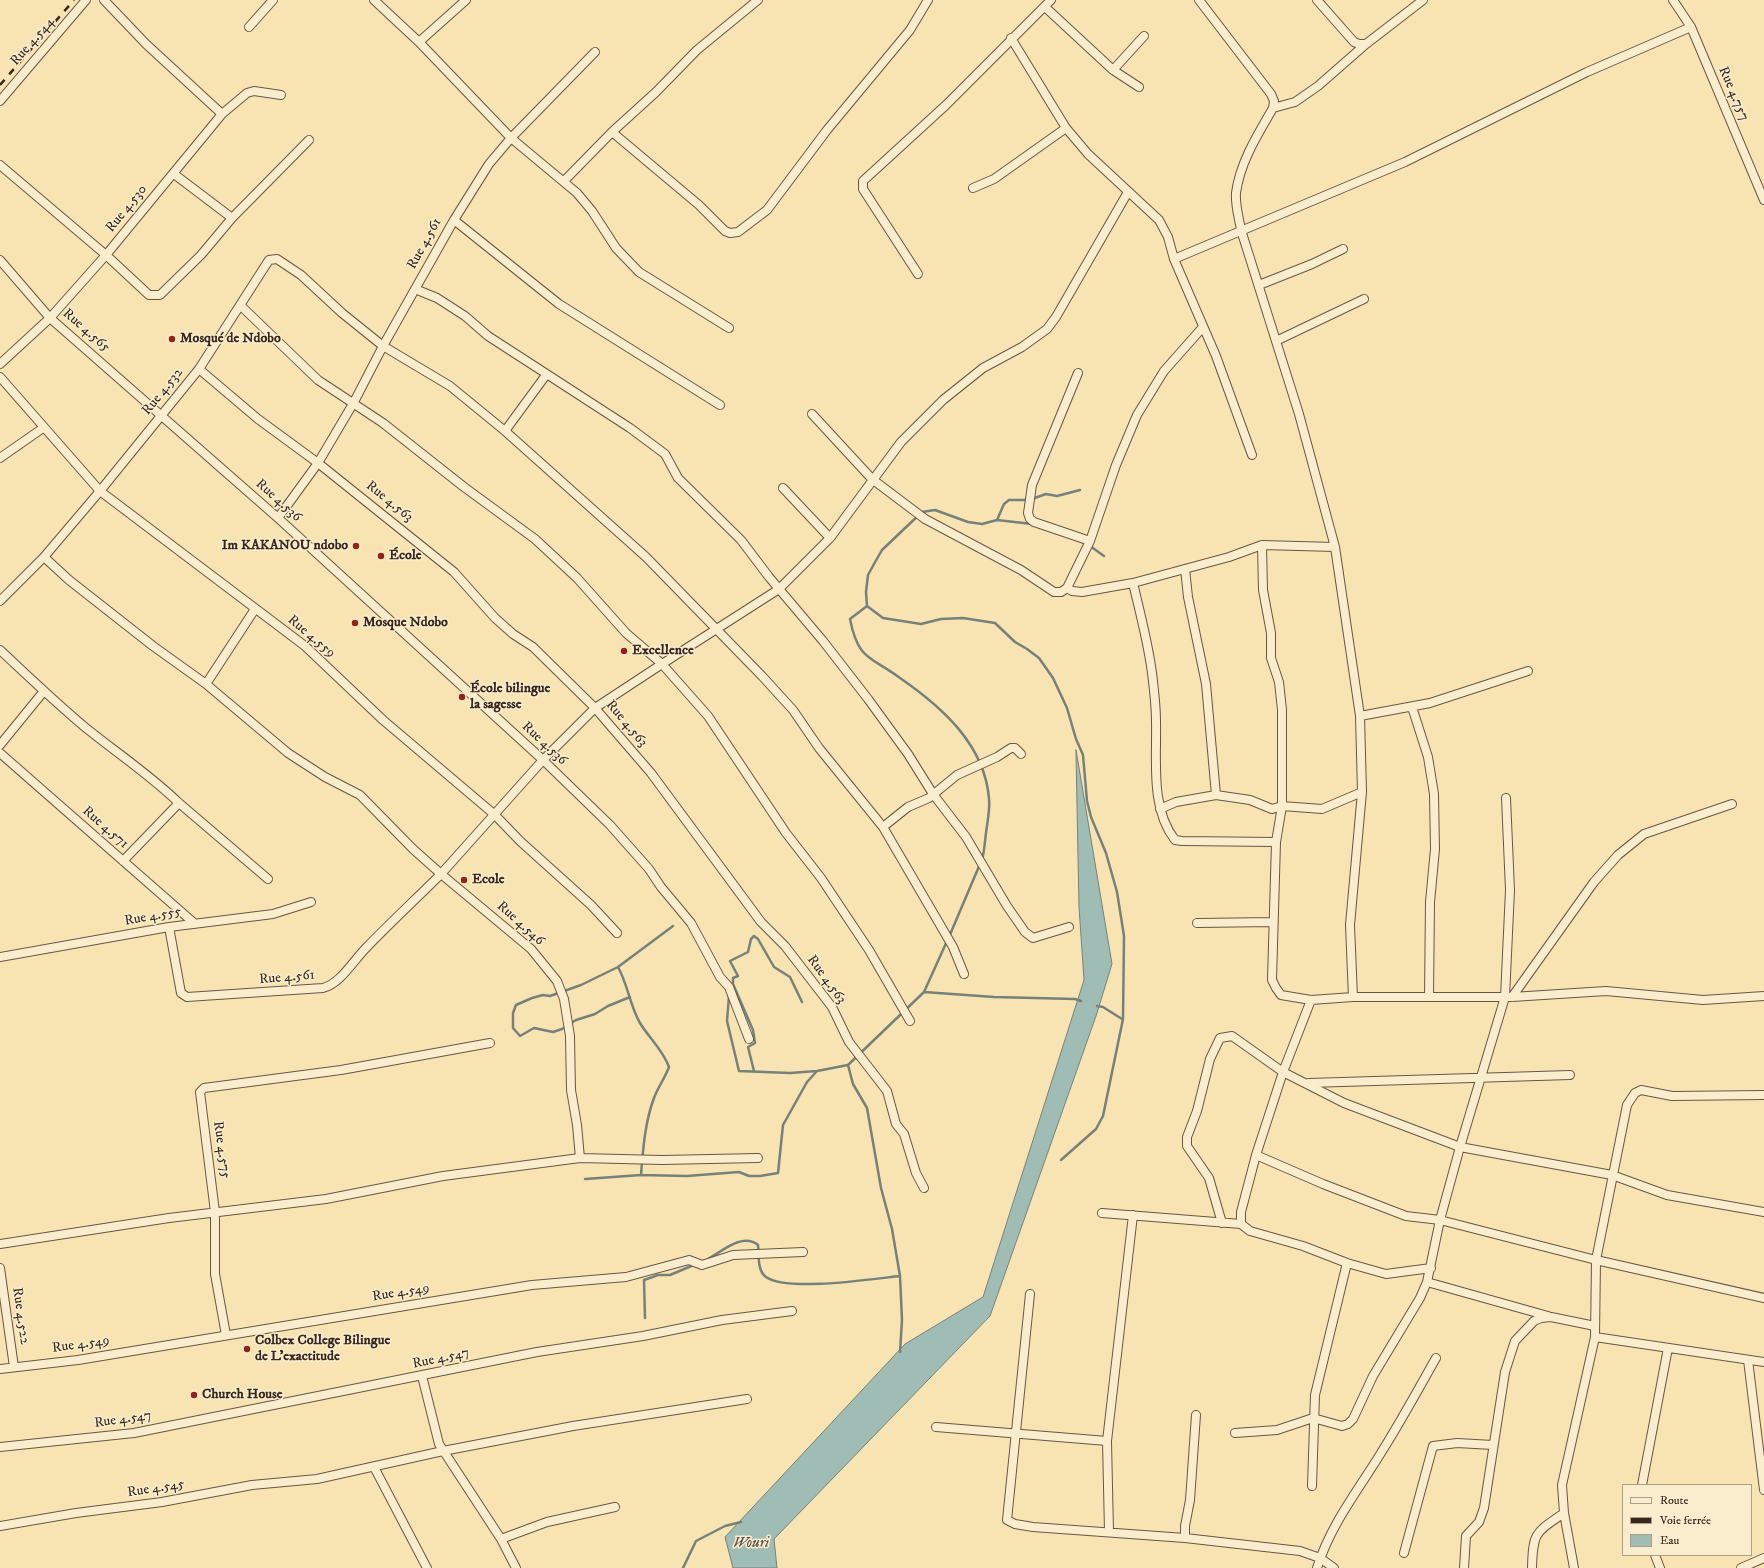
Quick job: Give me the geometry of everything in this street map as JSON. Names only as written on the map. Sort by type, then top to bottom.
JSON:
[{"type":"street","name":"Rue 4.544","points":[[0,101],[86,0]]},
{"type":"street","points":[[104,0],[146,44],[222,114]]},
{"type":"street","points":[[249,27],[273,0]]},
{"type":"street","points":[[374,0],[420,42],[511,138],[577,193],[592,211],[616,248],[639,272],[729,328]]},
{"type":"street","points":[[420,42],[466,0]]},
{"type":"street","points":[[564,182],[612,132],[656,92],[697,50],[758,0]]},
{"type":"street","points":[[612,132],[699,205],[725,231],[730,233],[738,232],[767,210],[827,130],[910,30],[928,0]]},
{"type":"street","points":[[918,274],[863,189],[863,181],[946,106],[1011,38],[1051,0]]},
{"type":"street","points":[[1199,0],[1271,94],[1274,101],[1273,108],[1243,163],[1236,193],[1237,207],[1241,230],[1299,414],[1335,547],[1360,716],[1362,792],[1350,925],[1353,997]]},
{"type":"street","points":[[1317,0],[1354,42],[1366,44]]},
{"type":"street","points":[[1273,108],[1295,102],[1318,86],[1366,44],[1424,0]]},
{"type":"street","name":"Rue 4.757","points":[[1673,0],[1691,28],[1764,200]]},
{"type":"street","points":[[1044,7],[1113,70],[1139,87]]},
{"type":"street","points":[[1174,259],[1405,162],[1587,72],[1691,28]]},
{"type":"street","points":[[1113,70],[1144,36]]},
{"type":"street","points":[[1011,38],[1066,128],[1088,154],[1159,220],[1168,237],[1174,259],[1216,356],[1252,455]]},
{"type":"street","points":[[454,220],[489,164],[511,138],[595,52]]},
{"type":"street","name":"Rue 4.530","points":[[0,364],[50,318],[106,255],[222,114],[247,93],[254,91],[281,95]]},
{"type":"street","points":[[973,188],[994,179],[1066,128]]},
{"type":"street","points":[[0,165],[106,255],[150,295],[160,295],[201,255],[232,218],[309,140]]},
{"type":"street","points":[[174,174],[232,218]]},
{"type":"street","points":[[441,874],[543,760],[595,708],[779,589],[830,538],[872,479],[901,442],[943,400],[983,368],[1022,347],[1047,329],[1128,192]]},
{"type":"street","name":"Rue 4.561","points":[[278,518],[318,462],[354,402],[383,346],[454,220],[559,304],[720,405]]},
{"type":"street","points":[[1259,285],[1312,264],[1343,249]]},
{"type":"street","name":"Rue 4.532","points":[[0,601],[44,557],[100,492],[199,369],[268,260],[277,259],[301,275],[342,313],[383,346]]},
{"type":"street","name":"Rue 4.565","points":[[0,260],[50,318],[161,415]]},
{"type":"street","points":[[415,289],[437,298],[465,316],[488,336],[630,428],[665,454],[678,478],[741,540],[868,699],[908,754],[933,794],[966,837],[1007,906],[1029,937],[1040,936],[1069,927]]},
{"type":"street","points":[[1276,341],[1364,299]]},
{"type":"street","points":[[240,305],[318,380],[354,402],[383,423],[464,487],[535,539],[577,578],[626,633],[662,664],[708,716],[786,832],[820,878],[869,950],[910,1021]]},
{"type":"street","points":[[812,414],[872,479],[926,519],[1021,570],[1054,592],[1060,592],[1067,588],[1090,541],[1116,466],[1137,415],[1164,371],[1203,327]]},
{"type":"street","points":[[383,346],[450,386],[506,431],[646,558],[793,710],[819,748],[883,827],[953,947],[964,974]]},
{"type":"street","name":"Rue 4.563","points":[[199,369],[258,419],[318,462],[454,572],[495,618],[513,634],[533,647],[595,708],[650,773],[760,922],[785,946],[832,1007],[849,1042],[886,1091],[896,1124],[904,1134],[916,1173],[924,1188]]},
{"type":"street","points":[[1078,373],[1032,485],[1028,513],[1030,519],[1034,522],[1090,541]]},
{"type":"street","points":[[506,431],[546,375]]},
{"type":"street","points":[[0,377],[100,492]]},
{"type":"street","name":"Rue 4.536","points":[[161,415],[278,518],[543,760],[610,826],[649,868],[661,887],[682,910],[691,923],[720,977],[729,987],[749,1039]]},
{"type":"street","points":[[0,458],[43,428]]},
{"type":"street","points":[[783,488],[830,538]]},
{"type":"street","name":"Rue 4.559","points":[[100,492],[305,646],[383,720],[495,815],[520,841],[592,905],[618,933]]},
{"type":"street","points":[[1067,588],[1072,592],[1082,592],[1133,583],[1229,557],[1262,545],[1335,547]]},
{"type":"street","points":[[1262,545],[1263,590],[1271,633],[1271,658],[1278,682],[1282,710],[1282,806],[1276,842],[1272,980],[1281,995],[1311,1000],[1353,997],[1509,997],[1606,991],[1703,1000],[1764,996]]},
{"type":"street","name":"Rue 4.546","points":[[44,557],[69,580],[122,622],[206,684],[288,753],[325,777],[360,795],[413,849],[531,949],[557,981],[564,999],[570,1036],[571,1090],[577,1125],[580,1158]]},
{"type":"street","points":[[1185,569],[1188,596],[1206,684],[1216,795]]},
{"type":"street","points":[[1133,583],[1152,673],[1160,809],[1170,834],[1175,840],[1276,842]]},
{"type":"street","points":[[206,684],[255,609]]},
{"type":"street","points":[[0,650],[87,728],[154,780],[268,879]]},
{"type":"street","points":[[1360,716],[1412,707],[1528,671]]},
{"type":"street","points":[[0,745],[44,691]]},
{"type":"street","points":[[1412,707],[1428,758],[1434,794],[1435,850],[1430,902],[1429,997]]},
{"type":"street","points":[[883,827],[908,807],[933,794],[957,775],[998,757],[1011,748],[1015,748],[1021,754]]},
{"type":"street","name":"Rue 4.571","points":[[0,753],[194,923]]},
{"type":"street","points":[[1160,809],[1176,802],[1216,795],[1250,800],[1272,809],[1282,806],[1322,809],[1362,792]]},
{"type":"street","points":[[1506,798],[1510,890],[1509,997]]},
{"type":"street","points":[[124,861],[179,803]]},
{"type":"street","points":[[1235,1433],[1277,1430],[1313,1418],[1342,1426],[1348,1424],[1353,1419],[1373,1376],[1420,1298],[1427,1282],[1440,1220],[1480,1077],[1509,997],[1594,882],[1618,854],[1644,834],[1732,804]]},
{"type":"street","name":"Rue 4.561","points":[[169,927],[181,993],[187,998],[323,988],[328,986],[347,969],[366,948],[441,874]]},
{"type":"street","name":"Rue 4.555","points":[[0,957],[194,923],[216,923],[273,914],[310,902]]},
{"type":"street","points":[[1197,923],[1273,922]]},
{"type":"street","points":[[1241,1224],[1241,1212],[1256,1155],[1284,1072],[1311,1000]]},
{"type":"street","points":[[1222,1223],[1209,1178],[1187,1146],[1187,1137],[1197,1111],[1210,1059],[1220,1038],[1232,1036],[1284,1072],[1344,1103],[1460,1147],[1612,1176],[1667,1195],[1764,1212]]},
{"type":"street","name":"Rue 4.575","points":[[226,1335],[215,1274],[215,1212],[200,1092],[204,1088],[348,1069],[490,1044]]},
{"type":"street","points":[[1307,1083],[1570,1075]]},
{"type":"street","points":[[1574,1568],[1564,1513],[1562,1485],[1595,1337],[1596,1260],[1627,1105],[1635,1093],[1641,1090],[1672,1096],[1764,1095]]},
{"type":"street","points":[[1256,1155],[1323,1184],[1406,1216],[1440,1220],[1596,1260],[1764,1298]]},
{"type":"street","points":[[0,1244],[215,1212],[326,1199],[443,1176],[580,1158],[662,1160],[758,1158]]},
{"type":"street","points":[[1102,1213],[1241,1224],[1250,1231],[1303,1246],[1347,1263],[1386,1274],[1431,1268]]},
{"type":"street","points":[[1109,1532],[1107,1441],[1133,1215]]},
{"type":"street","name":"Rue 4.549","points":[[0,1369],[78,1360],[532,1285],[626,1277],[688,1260],[702,1265],[733,1255],[803,1252]]},
{"type":"street","points":[[1312,1486],[1313,1418],[1315,1395],[1347,1263]]},
{"type":"street","name":"Rue 4.522","points":[[0,1268],[14,1367]]},
{"type":"street","points":[[1427,1282],[1551,1317],[1596,1326]]},
{"type":"street","points":[[1030,1294],[1007,1520],[1015,1524],[1033,1526],[1185,1538],[1300,1551],[1320,1558],[1334,1568]]},
{"type":"street","name":"Rue 4.547","points":[[0,1447],[134,1433],[537,1352],[643,1336],[722,1320],[792,1311]]},
{"type":"street","points":[[1464,1568],[1466,1536],[1479,1522],[1484,1508],[1506,1372],[1515,1340],[1534,1321],[1551,1317]]},
{"type":"street","points":[[1595,1337],[1764,1362]]},
{"type":"street","points":[[1642,1484],[1668,1348]]},
{"type":"street","points":[[1317,1568],[1329,1537],[1353,1495],[1384,1449],[1436,1358]]},
{"type":"street","points":[[1748,1360],[1764,1490]]},
{"type":"street","points":[[422,1376],[439,1444],[455,1466],[501,1539],[516,1568]]},
{"type":"street","name":"Rue 4.545","points":[[0,1526],[76,1513],[162,1502],[252,1485],[317,1479],[443,1451],[573,1426],[747,1399]]},
{"type":"street","points":[[1185,1538],[1185,1526],[1190,1500],[1196,1415]]},
{"type":"street","points":[[936,1427],[1015,1435],[1107,1441]]},
{"type":"street","points":[[1404,1553],[1433,1446],[1457,1443],[1493,1445]]},
{"type":"street","points":[[374,1466],[427,1568]]},
{"type":"street","points":[[501,1539],[547,1522],[615,1506]]},
{"type":"street","points":[[1532,1568],[1533,1542],[1536,1534],[1541,1528],[1564,1513]]},
{"type":"street","points":[[1655,1556],[1660,1568]]},
{"type":"street","points":[[1741,1568],[1764,1558]]},
{"type":"water","name":"Wouri","points":[[1076,750],[1112,964],[1096,1016],[990,1316],[774,1539],[777,1568],[733,1568],[725,1537],[905,1344],[983,1297],[1084,980],[1079,907]]},
{"type":"waterway","points":[[997,520],[1004,504],[1009,500],[1029,500],[1046,494],[1057,496],[1080,490]]},
{"type":"waterway","points":[[1032,524],[997,520],[982,524],[968,522],[935,510],[922,512],[882,550],[868,575],[866,592],[867,606],[883,618],[921,624],[941,619],[963,618],[995,623],[1015,642],[1039,658],[1053,678],[1067,708],[1076,739],[1083,755],[1087,801],[1091,817],[1106,853],[1117,892],[1124,936],[1123,1019],[1103,1116],[1096,1129],[1061,1160]]},
{"type":"waterway","points":[[1090,546],[1104,556]]},
{"type":"waterway","points":[[867,606],[850,619],[853,632],[861,650],[867,656],[916,689],[946,715],[959,729],[979,761],[986,779],[989,802],[982,860]]},
{"type":"waterway","points":[[949,937],[980,864]]},
{"type":"waterway","points":[[630,997],[608,1006],[595,1014],[576,1020],[562,1029],[553,1032],[534,1028],[520,1036],[513,1028],[513,1013],[516,1005],[532,998],[543,995],[550,996],[581,985],[618,967],[673,926]]},
{"type":"waterway","points":[[754,1071],[748,1047],[755,1043],[753,1030],[733,984],[733,978],[738,976],[730,961],[748,952],[751,939],[754,936],[758,939],[774,967],[790,977],[802,1002]]},
{"type":"waterway","points":[[729,996],[727,1021],[739,1071],[790,1073],[817,1071],[848,1065],[924,992],[947,941]]},
{"type":"waterway","points":[[618,967],[640,1023],[660,1050],[669,1067],[656,1094],[648,1116],[641,1175]]},
{"type":"waterway","points":[[924,992],[994,997],[1075,999],[1081,1001]]},
{"type":"waterway","points":[[1097,1006],[1103,1007],[1122,1019]]},
{"type":"waterway","points":[[848,1065],[853,1084],[867,1108],[881,1188],[892,1229],[900,1276],[902,1320],[900,1352]]},
{"type":"waterway","points":[[585,1179],[641,1175],[687,1176],[739,1172],[749,1176],[760,1176],[778,1173],[783,1125],[807,1082],[817,1071]]},
{"type":"waterway","points":[[708,1259],[732,1244],[746,1241],[758,1245],[761,1271],[766,1277],[777,1281],[792,1284],[810,1284],[851,1282],[900,1276]]},
{"type":"waterway","points":[[645,1318],[644,1280],[658,1275],[670,1275],[696,1264]]},
{"type":"waterway","points":[[683,1568],[696,1541],[725,1526],[741,1522]]},
{"type":"railway","points":[[0,85],[74,0]]},
{"type":"place","name":"Mosqué de Ndobo","points":[[172,339]]},
{"type":"place","name":"Im KAKANOU ndobo","points":[[356,546]]},
{"type":"place","name":"École","points":[[381,556]]},
{"type":"place","name":"Mosque Ndobo","points":[[355,623]]},
{"type":"place","name":"Excellence","points":[[624,651]]},
{"type":"place","name":"École bilingue la sagesse","points":[[462,697]]},
{"type":"place","name":"Ecole","points":[[464,880]]},
{"type":"place","name":"Colbex College Bilingue de L'exactitude","points":[[247,1349]]},
{"type":"place","name":"Church House","points":[[194,1395]]}]
